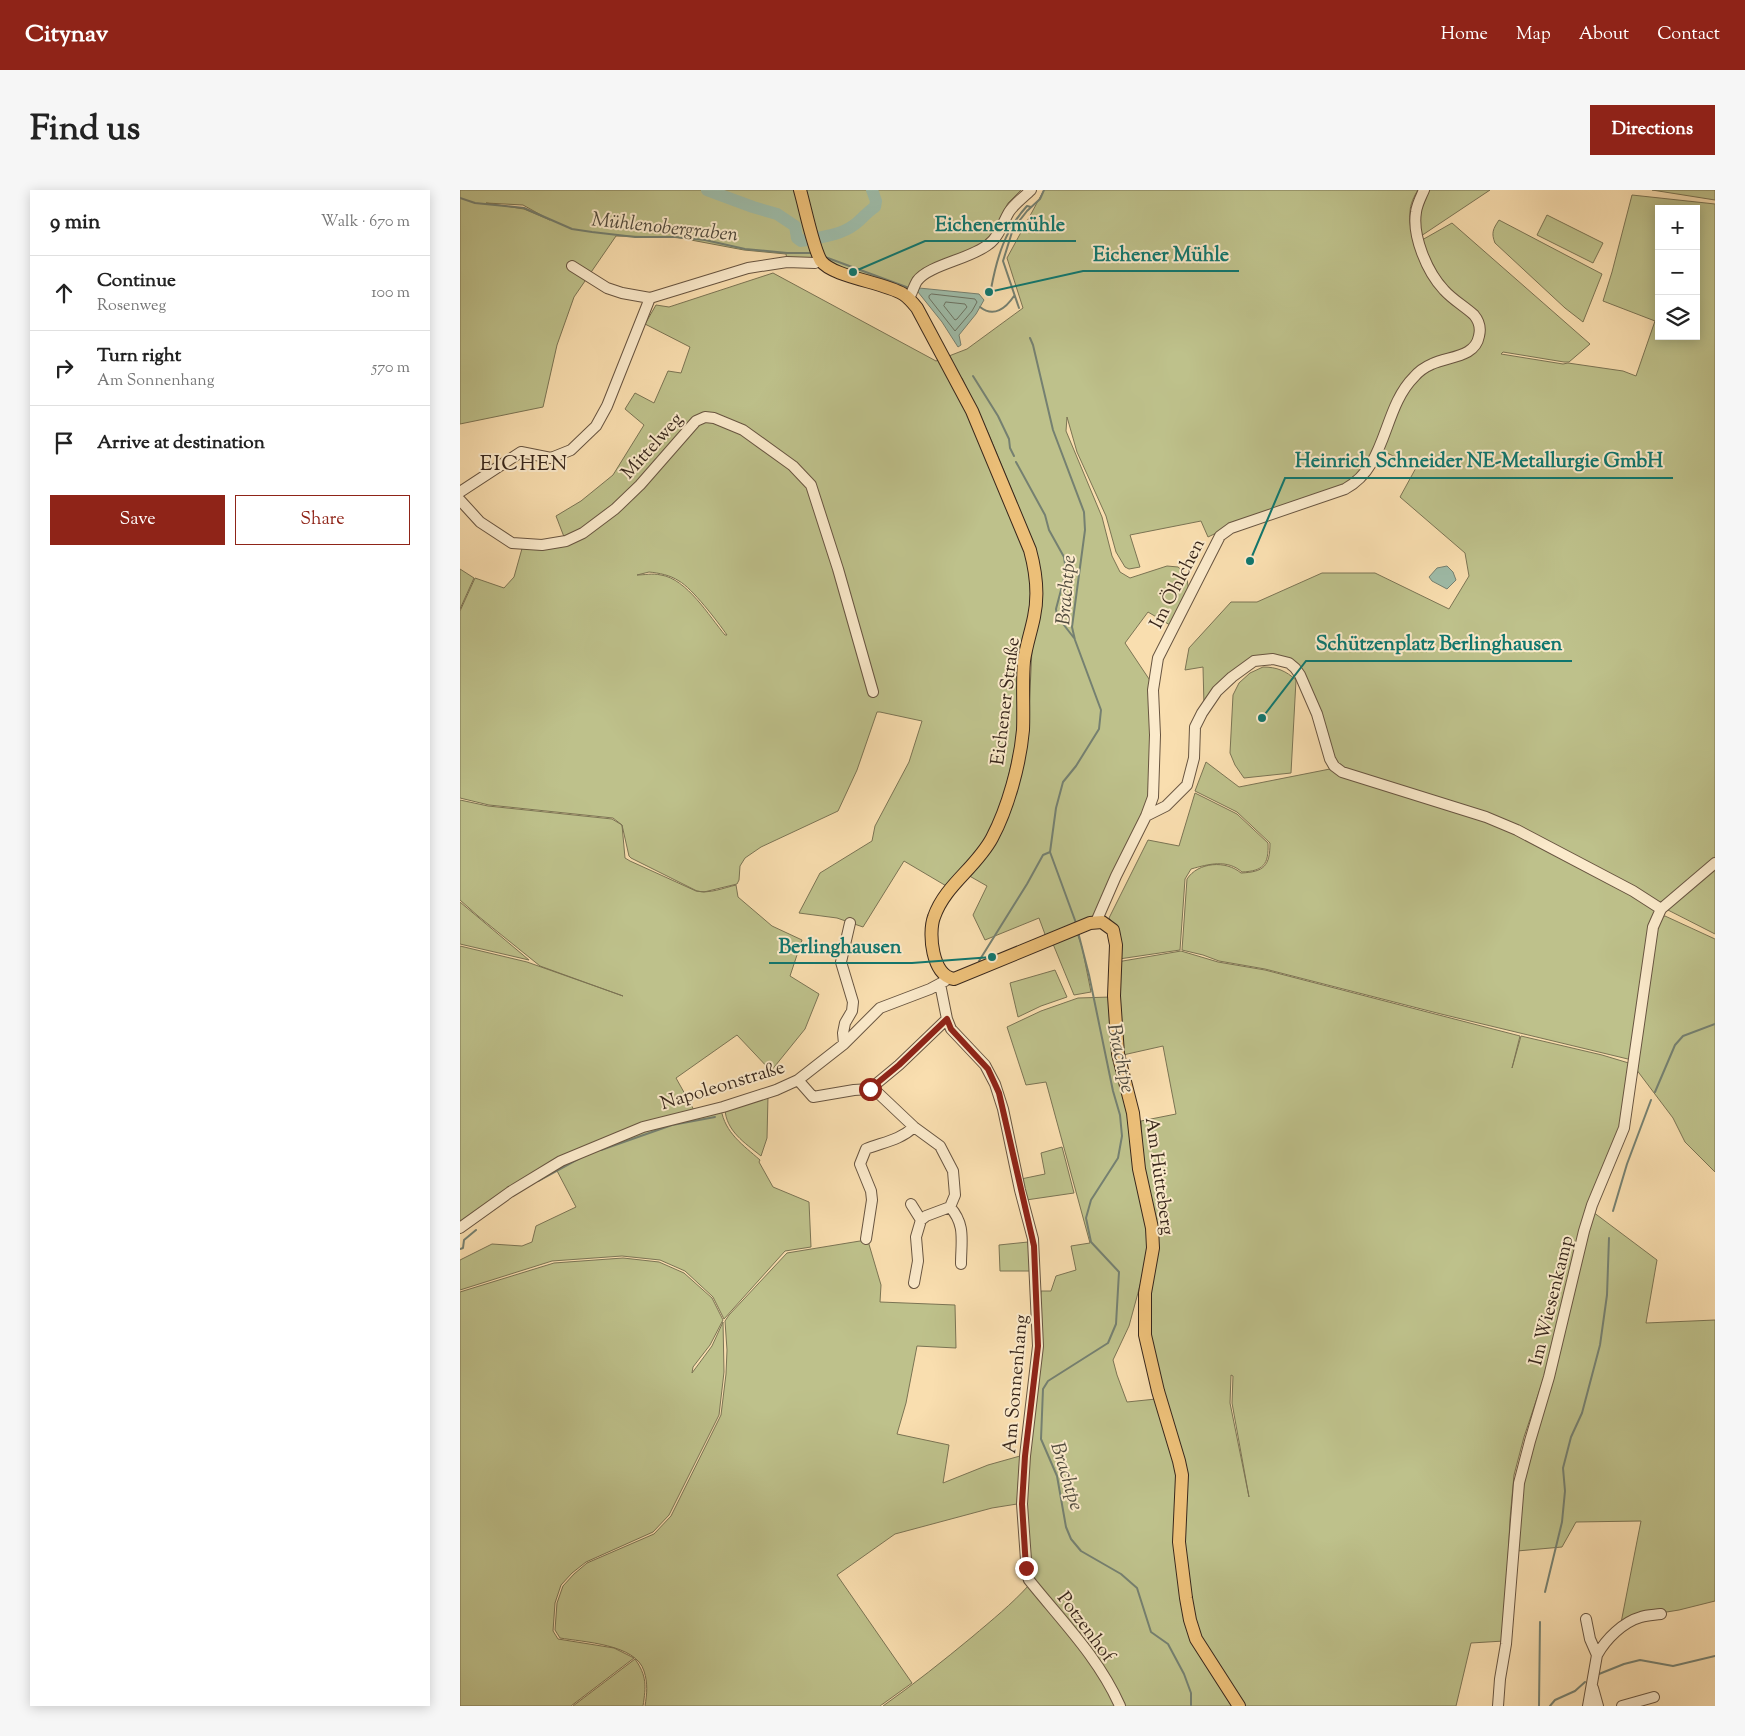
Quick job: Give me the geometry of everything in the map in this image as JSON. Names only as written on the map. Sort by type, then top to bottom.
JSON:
[{"type":"main road","points":[[800,190],[814,242],[821,260],[832,270],[890,288],[909,298]]},
{"type":"main road","name":"Eichener Straße","points":[[909,298],[924,318],[972,411],[1030,550],[1035,570],[1037,595],[1024,661],[1023,730],[1020,749],[1002,817],[982,854],[946,893],[931,925],[930,940],[936,960],[945,974],[945,981]]},
{"type":"main road","name":"Am Hütteberg","points":[[1092,923],[1102,922],[1109,926],[1115,936],[1114,996],[1118,1054],[1133,1113],[1139,1169],[1152,1228],[1153,1248],[1146,1293],[1144,1328],[1156,1383],[1181,1468],[1180,1554],[1190,1620],[1196,1639],[1239,1706]]},
{"type":"main road","name":"Napoleonstraße","points":[[945,981],[965,975],[1092,923]]},
{"type":"street","points":[[909,298],[917,281],[922,276],[989,245],[1010,212],[1031,190]]},
{"type":"street","name":"Im Öhlchen","points":[[1092,923],[1146,816],[1152,797],[1155,734],[1153,690],[1158,658],[1220,536],[1231,528],[1344,489],[1356,483],[1374,459],[1400,397],[1412,378],[1421,370],[1434,363],[1468,352],[1477,343],[1480,328],[1478,320],[1444,290],[1435,279],[1424,259],[1416,229],[1416,212],[1424,190]]},
{"type":"street","points":[[572,266],[607,288],[650,298],[748,268],[787,262],[814,263],[821,260]]},
{"type":"street","points":[[460,492],[521,452],[552,458],[571,450],[584,439],[596,426],[607,406],[650,298]]},
{"type":"street","name":"Mittelweg","points":[[460,500],[480,522],[512,543],[542,545],[566,541],[583,534],[615,509],[640,485],[700,418],[714,418],[743,430],[793,466],[811,484],[838,569],[873,692]]},
{"type":"street","points":[[1146,816],[1166,806],[1188,785],[1194,758],[1195,727],[1202,713],[1218,691],[1232,676],[1254,661],[1273,659],[1282,660],[1295,668],[1300,675],[1317,714],[1330,759],[1334,766],[1342,772],[1486,817],[1517,830],[1633,891],[1661,909],[1715,863]]},
{"type":"street","name":"Im Wiesenkamp","points":[[1498,1706],[1506,1644],[1519,1483],[1549,1377],[1584,1231],[1592,1205],[1624,1128],[1650,936],[1661,909]]},
{"type":"street","points":[[844,1044],[843,1033],[845,1024],[852,1011],[853,1002],[841,962],[850,923]]},
{"type":"street","name":"Am Sonnenhang","points":[[945,981],[947,1019],[951,1029],[988,1069],[996,1084],[1033,1239],[1038,1346],[1025,1456],[1022,1504],[1026,1568]]},
{"type":"street","name":"Napoleonstraße","points":[[460,1228],[510,1192],[562,1161],[643,1127],[767,1093],[798,1080],[844,1044],[880,1008],[945,981]]},
{"type":"street","points":[[870,1089],[899,1065],[947,1019]]},
{"type":"street","points":[[798,1080],[813,1097],[870,1089],[876,1092],[914,1127],[940,1146],[953,1171],[955,1195],[950,1207],[926,1216],[921,1220],[916,1237],[918,1261],[914,1283]]},
{"type":"street","points":[[866,1239],[872,1200],[860,1164],[861,1159],[866,1149],[894,1140],[906,1134],[914,1127]]},
{"type":"street","points":[[911,1204],[921,1220]]},
{"type":"street","points":[[950,1207],[957,1215],[961,1224],[961,1264]]},
{"type":"street","name":"Potzenhof","points":[[1026,1568],[1029,1580],[1075,1635],[1109,1685],[1120,1706]]},
{"type":"street","points":[[1588,1706],[1597,1655],[1603,1644],[1631,1621],[1641,1617],[1661,1614]]},
{"type":"street","points":[[1586,1619],[1590,1640],[1597,1655]]},
{"type":"street","points":[[1592,1682],[1598,1706]]},
{"type":"street","points":[[1622,1706],[1654,1697]]},
{"type":"green space","points":[[460,190],[797,190],[813,260],[787,259],[786,254],[744,250],[675,237],[616,236],[574,297],[557,345],[543,407],[460,424]],"holes":[[[486,203],[523,205],[550,220],[524,209]]]},
{"type":"green space","points":[[805,190],[1021,190],[1008,203],[990,237],[961,257],[939,265],[908,291],[837,267],[828,262],[823,252]]},
{"type":"green space","points":[[1044,190],[1418,190],[1410,209],[1412,236],[1428,276],[1444,298],[1459,309],[1481,319],[1481,316],[1460,299],[1439,275],[1422,240],[1452,223],[1590,344],[1569,362],[1503,352],[1501,354],[1623,371],[1636,376],[1655,321],[1603,301],[1632,195],[1715,204],[1715,859],[1662,904],[1518,829],[1487,817],[1343,771],[1332,759],[1304,679],[1295,666],[1284,658],[1269,656],[1246,661],[1226,679],[1204,706],[1203,667],[1185,670],[1189,648],[1231,602],[1257,602],[1322,573],[1375,573],[1449,609],[1469,576],[1465,553],[1400,497],[1417,466],[1375,448],[1367,462],[1350,482],[1235,524],[1208,537],[1201,521],[1130,535],[1140,567],[1129,569],[1125,567],[1116,552],[1106,516],[1077,452],[1067,417],[1066,431],[1102,517],[1112,556],[1120,572],[1130,578],[1167,566],[1178,567],[1186,574],[1189,591],[1170,625],[1148,612],[1125,643],[1151,682],[1149,796],[1143,815],[1094,919],[1046,937],[1039,918],[985,940],[973,915],[987,886],[966,874],[982,861],[996,838],[1006,816],[1018,778],[1028,733],[1032,649],[1040,595],[1036,549],[989,435],[962,378],[957,381],[1013,508],[1033,570],[1035,596],[1021,668],[1019,730],[998,822],[979,857],[948,887],[904,861],[863,927],[837,918],[799,913],[820,873],[872,841],[875,826],[909,762],[922,721],[877,712],[857,770],[838,811],[761,847],[745,858],[740,866],[737,884],[705,892],[736,885],[738,897],[772,926],[802,940],[790,976],[819,994],[805,1029],[771,1071],[737,1035],[676,1078],[695,1112],[642,1125],[559,1160],[509,1191],[460,1225],[460,946],[527,962],[623,996],[540,966],[460,900],[460,800],[488,806],[612,819],[622,825],[613,818],[489,805],[460,798],[460,611],[475,578],[504,588],[514,577],[523,545],[541,546],[566,542],[556,516],[581,501],[613,475],[644,425],[625,409],[635,393],[654,403],[668,371],[681,373],[690,347],[645,324],[656,305],[669,307],[773,273],[936,361],[967,349],[1023,308],[1007,258]],"holes":[[[649,572],[661,574],[676,579],[691,591],[727,635],[725,635],[697,599],[680,583],[661,575],[637,575]],[[622,825],[629,856],[697,891],[702,892],[696,891],[625,858]]]},
{"type":"green space","points":[[1429,190],[1490,190],[1421,236],[1419,216]]},
{"type":"green space","points":[[1652,190],[1715,190],[1715,200]]},
{"type":"green space","points":[[1547,215],[1603,243],[1593,263],[1537,235]]},
{"type":"green space","points":[[1499,220],[1602,274],[1583,322],[1565,308],[1495,243],[1493,231]]},
{"type":"green space","points":[[460,569],[474,578],[460,609]]},
{"type":"green space","points":[[1263,667],[1281,670],[1296,680],[1291,773],[1244,778],[1235,765],[1230,753],[1233,695],[1239,683],[1250,673]]},
{"type":"green space","points":[[1206,762],[1239,787],[1335,768],[1486,818],[1633,892],[1655,910],[1632,1060],[1265,969],[1219,961],[1182,950],[1187,879],[1192,873],[1205,866],[1212,865],[1228,866],[1241,873],[1255,871],[1267,862],[1270,851],[1270,843],[1237,812],[1195,791]]},
{"type":"green space","points":[[1195,793],[1237,814],[1268,843],[1266,862],[1260,868],[1242,872],[1230,865],[1224,864],[1191,869],[1185,879],[1180,950],[1119,959],[1114,924],[1109,918],[1148,840],[1179,846]]},
{"type":"green space","points":[[1715,867],[1715,934],[1664,908]]},
{"type":"green space","points":[[460,902],[529,960],[460,944]]},
{"type":"green space","points":[[1665,916],[1715,939],[1715,1172],[1685,1142],[1673,1118],[1636,1069],[1655,927],[1661,917]]},
{"type":"green space","points":[[1077,933],[1082,947],[1091,992],[1074,995],[1053,944]]},
{"type":"green space","points":[[1181,951],[1218,962],[1265,970],[1520,1036],[1512,1068],[1521,1036],[1632,1064],[1622,1127],[1589,1205],[1545,1374],[1524,1437],[1514,1475],[1504,1641],[1471,1643],[1456,1706],[1242,1706],[1198,1635],[1184,1571],[1185,1500],[1148,1328],[1154,1260],[1144,1174],[1141,1121],[1176,1114],[1163,1046],[1123,1055],[1117,962]],"holes":[[[1231,1375],[1233,1376],[1232,1403],[1249,1497],[1230,1403]]]},
{"type":"green space","points":[[1055,970],[1067,997],[1018,1017],[1010,983]]},
{"type":"green space","points":[[1111,997],[1123,1085],[1147,1220],[1148,1256],[1129,1326],[1113,1360],[1127,1402],[1156,1399],[1178,1474],[1187,1623],[1236,1706],[1123,1706],[1111,1678],[1080,1635],[1032,1579],[1023,1504],[1041,1291],[1051,1291],[1056,1276],[1076,1270],[1071,1246],[1090,1243],[1046,1082],[1026,1085],[1007,1027],[1041,1011],[1078,998]]},
{"type":"green space","points":[[768,1096],[767,1138],[761,1156],[737,1136],[729,1124],[725,1109]]},
{"type":"green space","points":[[721,1109],[726,1125],[741,1144],[760,1160],[759,1162],[773,1187],[809,1202],[811,1247],[785,1251],[724,1319],[713,1297],[685,1271],[660,1260],[622,1256],[552,1261],[460,1290],[460,1260],[492,1244],[522,1246],[532,1242],[536,1226],[576,1207],[555,1167],[643,1128]]},
{"type":"green space","points":[[1062,1147],[1074,1193],[1026,1200],[1021,1179],[1045,1174],[1041,1153]]},
{"type":"green space","points":[[1593,1212],[1657,1260],[1646,1323],[1715,1320],[1715,1601],[1679,1610],[1642,1616],[1620,1628],[1641,1521],[1576,1522],[1562,1547],[1517,1551],[1521,1484]]},
{"type":"green space","points":[[868,1241],[881,1285],[880,1302],[955,1305],[956,1348],[917,1346],[906,1403],[897,1434],[949,1445],[943,1483],[988,1465],[1020,1456],[1017,1504],[992,1508],[895,1534],[837,1575],[912,1683],[880,1706],[645,1706],[647,1688],[644,1671],[639,1662],[631,1655],[608,1646],[560,1638],[555,1630],[557,1603],[563,1586],[587,1563],[654,1534],[671,1516],[721,1415],[726,1374],[725,1321],[729,1315],[787,1253]]},
{"type":"green space","points":[[1028,1242],[1030,1271],[1000,1271],[999,1245]]},
{"type":"green space","points":[[623,1258],[659,1262],[684,1273],[712,1298],[723,1320],[710,1345],[693,1367],[692,1373],[712,1346],[723,1322],[724,1372],[719,1415],[669,1515],[653,1532],[586,1562],[561,1585],[555,1603],[553,1631],[558,1639],[614,1648],[634,1658],[571,1706],[460,1706],[460,1292],[554,1263]]},
{"type":"green space","points":[[1029,1585],[1077,1643],[1098,1674],[1116,1706],[883,1706],[972,1637]]},
{"type":"green space","points":[[635,1659],[645,1681],[643,1706],[573,1706]]},
{"type":"water","points":[[919,288],[979,294],[984,300],[976,314],[959,335],[961,345],[958,347],[942,322],[918,292]]},
{"type":"water","points":[[1447,566],[1453,572],[1456,580],[1447,589],[1432,581],[1429,577],[1437,568]]},
{"type":"waterway","points":[[707,190],[777,214],[795,226],[797,238],[801,241],[835,234],[854,225],[875,207],[876,201],[872,190]]},
{"type":"waterway","name":"Brachtpe","points":[[1019,308],[1003,261],[1013,229],[1027,211],[1040,199],[1044,190]]},
{"type":"waterway","name":"Mühlenobergraben","points":[[460,198],[475,203],[524,208],[572,229],[635,237],[675,237],[705,240],[745,249],[812,253]]},
{"type":"waterway","points":[[991,289],[1003,244],[1019,215],[1027,206],[1031,207]]},
{"type":"waterway","name":"Mühlenobergraben","points":[[825,257],[909,288]]},
{"type":"waterway","points":[[980,307],[990,312],[995,312],[1003,308],[1014,296]]},
{"type":"waterway","name":"Brachtpe","points":[[1030,338],[1053,430],[1084,512],[1085,530],[1072,627],[1101,710],[1099,729],[1076,766],[1063,782],[1056,808],[1050,852],[1076,923]]},
{"type":"waterway","points":[[973,376],[998,416],[1009,439],[1010,448],[1014,456]]},
{"type":"waterway","points":[[1016,462],[1045,515],[1049,530],[1064,557],[1066,571],[1056,609],[1057,616],[1074,638]]},
{"type":"waterway","points":[[979,961],[1043,855],[1050,852]]},
{"type":"waterway","name":"Brachtpe","points":[[1078,932],[1120,1115],[1122,1136],[1118,1158],[1091,1200],[1086,1218],[1091,1242],[1119,1272],[1116,1324],[1108,1343],[1048,1381],[1043,1389],[1041,1439],[1057,1476],[1066,1527],[1071,1539],[1081,1551],[1121,1574],[1137,1588],[1151,1632],[1168,1644],[1184,1674],[1191,1693],[1191,1706]]},
{"type":"waterway","points":[[1655,1092],[1675,1045],[1683,1036],[1715,1024]]},
{"type":"waterway","points":[[1613,1211],[1627,1164],[1651,1100]]},
{"type":"waterway","points":[[601,1150],[672,1125],[715,1117]]},
{"type":"waterway","points":[[538,1181],[580,1158]]},
{"type":"waterway","points":[[460,1249],[463,1248],[464,1240],[476,1230]]},
{"type":"waterway","points":[[1545,1592],[1562,1522],[1565,1491],[1563,1468],[1571,1437],[1582,1413],[1600,1345],[1607,1295],[1609,1238]]},
{"type":"waterway","points":[[1539,1706],[1540,1622]]},
{"type":"waterway","points":[[1599,1674],[1640,1660],[1673,1666],[1715,1656]]},
{"type":"waterway","points":[[1550,1706],[1555,1700],[1575,1691],[1585,1682]]},
{"type":"place","name":"Eichenermühle","points":[[853,272]]},
{"type":"place","name":"Eichener Mühle","points":[[989,292]]},
{"type":"place","name":"Heinrich Schneider NE-Metallurgie GmbH","points":[[1250,561]]},
{"type":"place","name":"Schützenplatz Berlinghausen","points":[[1262,718]]},
{"type":"place","name":"Berlinghausen","points":[[992,957]]},
{"type":"district","name":"EICHEN","points":[[524,463]]},
{"type":"route","points":[[870,1089],[899,1065],[947,1019],[951,1029],[988,1069],[999,1093],[1034,1246],[1038,1346],[1025,1456],[1022,1504],[1026,1568]]}]
